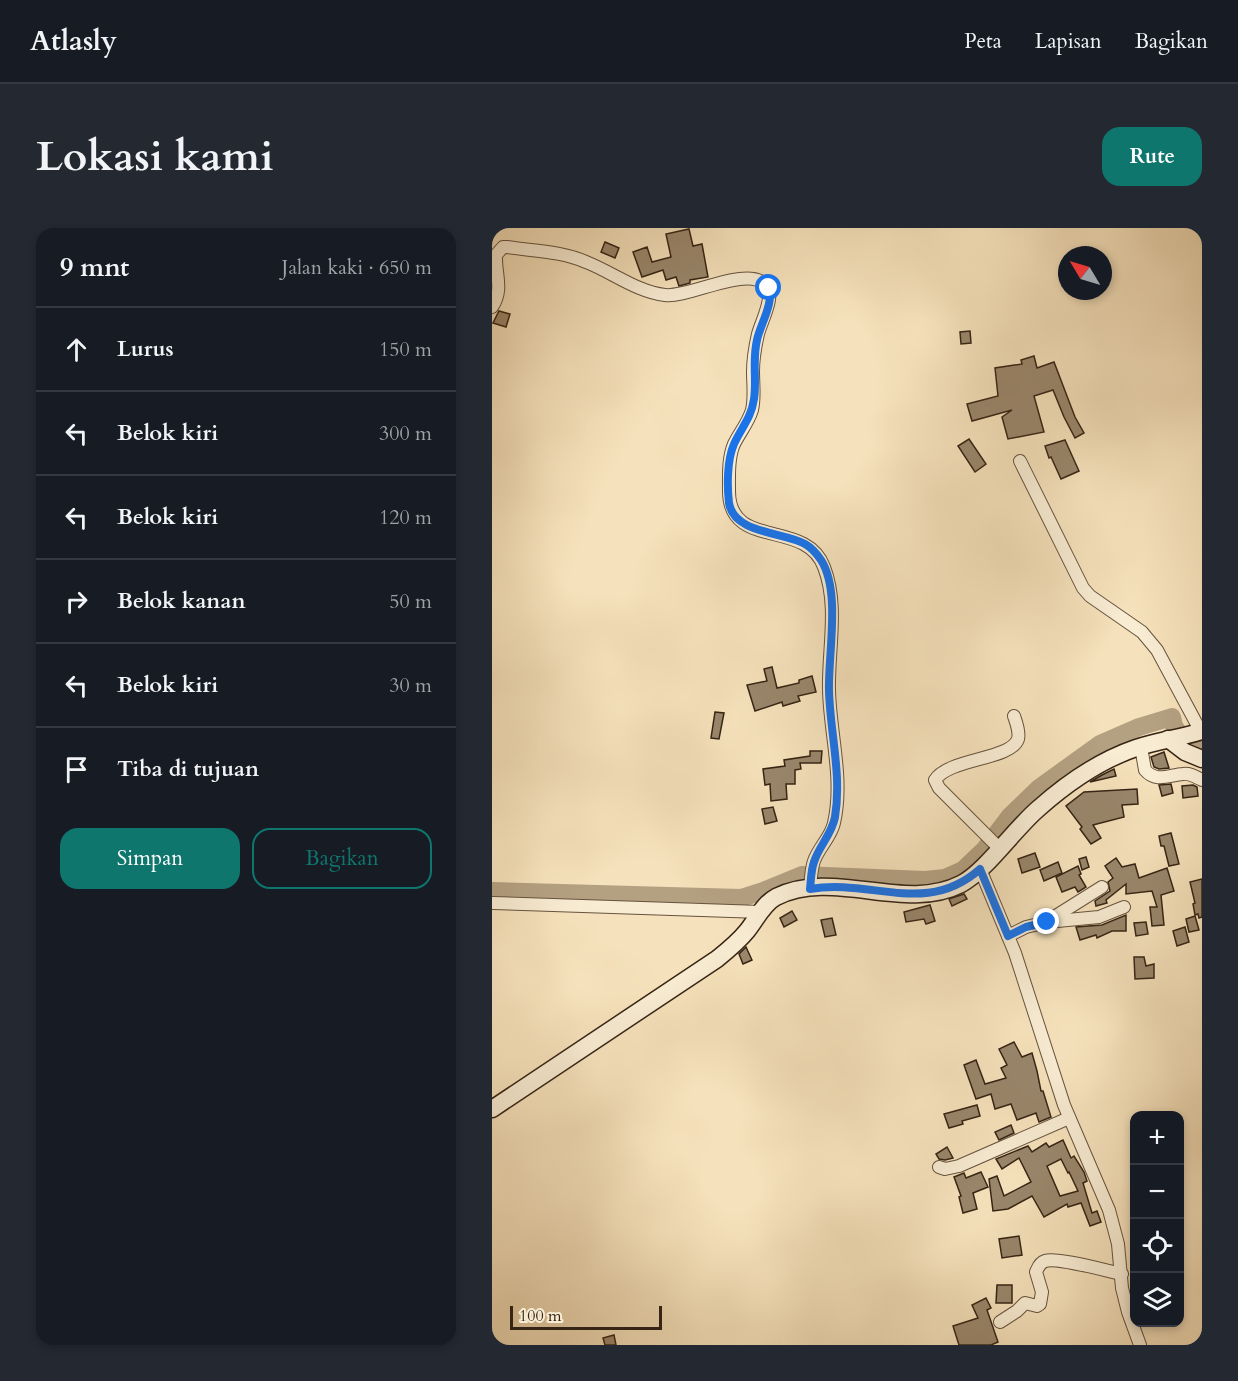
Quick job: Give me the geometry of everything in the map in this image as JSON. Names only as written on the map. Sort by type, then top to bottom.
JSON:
[{"type":"street","points":[[492,307],[498,298],[500,281],[496,255],[503,247],[572,257],[632,284],[667,295],[683,293],[714,283],[752,278],[760,280],[769,288],[767,308],[754,350],[754,396],[751,411],[730,458],[729,502],[731,511],[749,527],[807,544],[822,562],[827,575],[832,606],[829,691],[836,759],[837,796],[834,825],[814,861],[811,881]]},
{"type":"street","points":[[492,1109],[717,959],[741,938],[761,912],[778,896],[811,881],[838,888],[918,894],[933,893],[959,885],[980,869],[994,844],[1058,793],[1111,759],[1141,747],[1196,733],[1157,650],[1149,639],[1090,596],[1083,588],[1020,461]]},
{"type":"street","points":[[994,844],[939,788],[935,780],[940,774],[952,768],[999,753],[1013,745],[1019,734],[1014,716]]},
{"type":"street","points":[[1168,739],[1185,752],[1202,759]]},
{"type":"street","points":[[1141,747],[1145,770],[1153,776],[1168,777],[1184,773],[1202,780]]},
{"type":"street","points":[[980,869],[1008,936],[1069,1118],[1109,1210],[1118,1244],[1122,1288],[1139,1345]]},
{"type":"street","points":[[1047,922],[1102,887]]},
{"type":"street","points":[[492,903],[761,912]]},
{"type":"street","points":[[1008,936],[1026,927],[1047,922],[1099,917],[1124,907]]},
{"type":"street","points":[[939,1167],[945,1169],[959,1166],[1069,1118]]},
{"type":"street","points":[[999,1322],[1025,1303],[1039,1305],[1042,1292],[1036,1272],[1041,1263],[1046,1261],[1064,1262],[1122,1274]]},
{"type":"building","points":[[689,229],[693,246],[702,244],[708,277],[690,280],[690,283],[679,286],[676,277],[666,280],[663,270],[642,277],[633,252],[647,247],[652,262],[671,257],[666,234]]},
{"type":"building","points":[[605,242],[619,248],[615,258],[601,252]]},
{"type":"building","points":[[499,311],[510,314],[506,327],[493,323]]},
{"type":"building","points":[[970,331],[971,343],[961,344],[960,332]]},
{"type":"building","points":[[1034,356],[1037,368],[1054,362],[1075,417],[1084,433],[1075,438],[1053,390],[1034,396],[1044,432],[1008,439],[1002,417],[1012,410],[972,421],[967,404],[998,396],[995,368],[1022,364],[1021,360]]},
{"type":"building","points":[[969,439],[986,464],[975,472],[958,446]]},
{"type":"building","points":[[1065,440],[1079,471],[1061,479],[1045,446]]},
{"type":"building","points":[[772,667],[777,688],[799,683],[799,680],[812,676],[816,692],[798,696],[800,701],[783,706],[782,702],[755,711],[747,685],[767,681],[764,669]]},
{"type":"building","points":[[715,712],[724,713],[719,739],[711,738]]},
{"type":"building","points":[[810,751],[822,751],[821,763],[800,763],[801,769],[795,770],[795,784],[786,784],[787,799],[771,801],[770,784],[765,785],[763,769],[785,766],[784,760],[810,756]]},
{"type":"building","points":[[1164,752],[1169,768],[1154,767],[1151,757]]},
{"type":"building","points":[[1114,769],[1116,776],[1090,782],[1102,775]]},
{"type":"building","points":[[1171,784],[1173,793],[1162,796],[1159,785]]},
{"type":"building","points":[[1182,786],[1197,787],[1198,796],[1183,798]]},
{"type":"building","points":[[1137,789],[1138,804],[1122,805],[1124,817],[1093,825],[1101,838],[1091,844],[1080,829],[1082,827],[1066,806],[1084,792]]},
{"type":"building","points":[[773,807],[777,821],[765,824],[762,809]]},
{"type":"building","points":[[1171,833],[1179,864],[1169,866],[1159,836]]},
{"type":"building","points":[[1035,853],[1040,867],[1022,873],[1018,859]]},
{"type":"building","points":[[1086,857],[1089,867],[1082,870],[1079,859]]},
{"type":"building","points":[[1116,858],[1122,867],[1135,864],[1139,878],[1167,868],[1174,891],[1161,895],[1164,925],[1152,926],[1150,907],[1157,907],[1152,891],[1126,894],[1126,884],[1106,900],[1107,903],[1096,906],[1095,901],[1110,891],[1108,882],[1113,878],[1105,866]]},
{"type":"building","points":[[1058,862],[1062,873],[1044,881],[1040,870]]},
{"type":"building","points":[[1078,866],[1081,874],[1079,875],[1086,887],[1078,892],[1075,887],[1062,892],[1056,877]]},
{"type":"building","points":[[1202,879],[1202,917],[1199,918],[1198,914],[1195,915],[1190,882]]},
{"type":"building","points":[[964,894],[967,899],[952,906],[949,899]]},
{"type":"building","points":[[930,905],[935,921],[926,924],[924,919],[906,922],[904,912]]},
{"type":"building","points":[[792,911],[797,920],[784,927],[780,918]]},
{"type":"building","points":[[1126,915],[1126,931],[1112,931],[1097,938],[1096,935],[1080,940],[1076,927],[1102,925]]},
{"type":"building","points":[[1195,916],[1199,930],[1189,932],[1186,919]]},
{"type":"building","points":[[832,918],[836,935],[825,937],[821,920]]},
{"type":"building","points":[[1146,922],[1148,934],[1136,936],[1134,923]]},
{"type":"building","points":[[1185,927],[1189,942],[1177,946],[1173,931]]},
{"type":"building","points":[[746,947],[752,960],[743,964],[739,954]]},
{"type":"building","points":[[1134,957],[1144,957],[1146,966],[1154,964],[1154,978],[1135,979]]},
{"type":"building","points":[[1014,1042],[1022,1057],[1032,1053],[1041,1091],[1043,1091],[1051,1117],[1039,1122],[1036,1113],[1017,1120],[1011,1104],[995,1109],[991,1094],[976,1099],[964,1065],[976,1060],[985,1084],[1006,1078],[1001,1068],[1007,1065],[999,1049]]},
{"type":"building","points":[[977,1105],[980,1116],[962,1121],[963,1124],[949,1128],[944,1114]]},
{"type":"building","points":[[1011,1125],[1014,1133],[999,1140],[995,1132]]},
{"type":"building","points":[[1063,1140],[1071,1158],[1074,1156],[1084,1172],[1087,1181],[1083,1183],[1092,1213],[1097,1211],[1101,1222],[1090,1226],[1081,1203],[1068,1207],[1067,1204],[1044,1217],[1032,1196],[1008,1209],[993,1211],[989,1179],[997,1176],[1004,1196],[1031,1182],[1019,1158],[1002,1169],[996,1159],[1028,1146],[1032,1152],[1046,1143],[1049,1147]],"holes":[[[1061,1159],[1078,1191],[1060,1196],[1047,1166]]]},
{"type":"building","points":[[947,1147],[953,1158],[939,1159],[936,1154]]},
{"type":"building","points":[[981,1172],[988,1187],[973,1193],[977,1209],[963,1213],[959,1197],[961,1196],[954,1177],[964,1173],[966,1178]]},
{"type":"building","points":[[1019,1236],[1022,1255],[1002,1258],[999,1239]]},
{"type":"building","points":[[997,1285],[1012,1285],[1012,1303],[996,1303]]},
{"type":"building","points":[[986,1298],[991,1308],[987,1310],[998,1342],[991,1345],[959,1345],[953,1326],[978,1318],[972,1305]]},
{"type":"building","points":[[614,1335],[616,1345],[605,1345],[603,1338]]},
{"type":"waterway","points":[[492,891],[741,898],[802,875],[925,880],[945,878],[963,870],[985,849],[1010,816],[1039,788],[1100,744],[1139,727],[1172,717],[1174,726],[1187,745],[1202,745]]},
{"type":"route","points":[[769,288],[767,308],[754,350],[754,396],[751,411],[730,458],[729,502],[731,511],[749,527],[807,544],[822,562],[827,575],[832,606],[829,691],[836,759],[837,796],[834,825],[814,861],[810,889],[838,888],[933,893],[945,891],[967,881],[980,869],[1008,936],[1026,927],[1047,922]]}]
